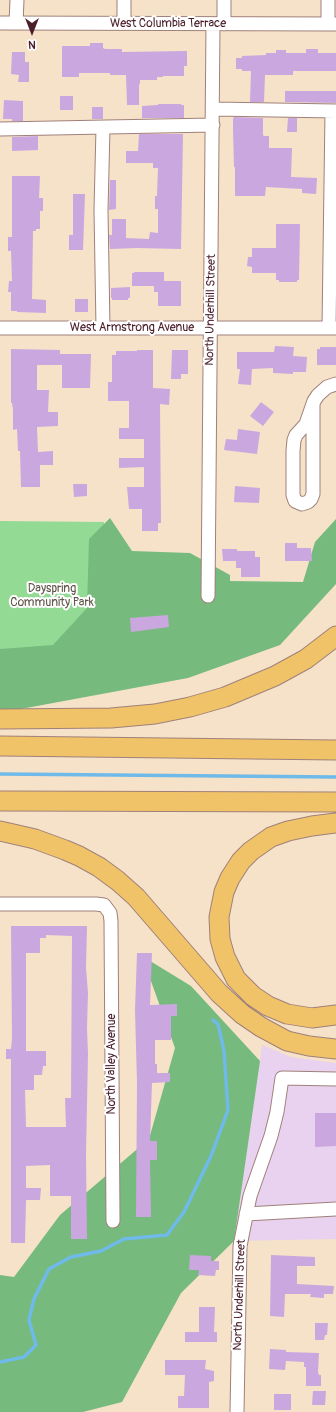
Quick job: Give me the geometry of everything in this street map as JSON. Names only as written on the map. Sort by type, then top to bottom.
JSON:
[{"type":"highway","points":[[0,719],[123,717],[155,714],[190,707],[225,697],[275,676],[306,659],[336,636]]},
{"type":"highway","points":[[8,746],[336,738]]},
{"type":"highway","points":[[8,746],[336,750]]},
{"type":"highway","points":[[0,801],[336,802]]},
{"type":"highway","points":[[336,823],[288,831],[271,837],[251,851],[237,867],[226,887],[221,905],[219,925],[220,939],[226,961],[236,979],[252,996],[268,1006],[287,1014],[312,1018],[336,1015]]},
{"type":"highway","points":[[0,831],[35,839],[79,856],[99,867],[136,897],[219,993],[242,1014],[261,1027],[287,1041],[309,1046],[336,1049]]},
{"type":"street","points":[[16,0],[16,23]]},
{"type":"street","points":[[124,0],[124,23]]},
{"type":"street","name":"North Underhill Street","points":[[208,596],[213,109],[219,24],[224,0]]},
{"type":"street","points":[[328,0],[332,24]]},
{"type":"street","name":"West Columbia Terrace","points":[[0,23],[332,24]]},
{"type":"street","points":[[213,109],[334,111],[333,328]]},
{"type":"street","points":[[0,129],[213,126]]},
{"type":"street","points":[[102,128],[103,328]]},
{"type":"street","name":"West Armstrong Avenue","points":[[0,328],[333,328]]},
{"type":"street","points":[[313,405],[313,494],[308,502],[302,504],[295,501],[293,495],[293,447],[295,437],[306,424],[313,405],[316,398],[322,390],[328,386],[336,384]]},
{"type":"street","name":"North Valley Avenue","points":[[0,904],[96,904],[106,907],[110,913],[113,1221]]},
{"type":"street","name":"North Underhill Street","points":[[237,1412],[240,1246],[246,1214],[254,1185],[268,1148],[277,1112],[282,1078],[336,1079]]},
{"type":"street","points":[[246,1214],[336,1209]]},
{"type":"shaded area","points":[[262,1045],[291,1057],[336,1063],[336,1239],[234,1241]]},
{"type":"green space","points":[[110,518],[132,551],[190,553],[230,575],[230,581],[303,582],[315,542],[336,519],[336,584],[280,645],[188,678],[10,711],[0,711],[0,649],[53,645],[87,608],[89,539]]},
{"type":"green space","name":"Dayspring Community Park","points":[[0,521],[104,522],[104,671],[0,689]]},
{"type":"green space","points":[[142,956],[191,986],[260,1061],[234,1241],[181,1293],[122,1402],[83,1412],[0,1412],[0,1275],[14,1277],[60,1215],[149,1139],[175,1048]]},
{"type":"building","points":[[90,43],[103,43],[103,48],[105,49],[122,49],[122,52],[187,51],[187,66],[184,66],[184,76],[163,76],[157,77],[157,80],[140,80],[139,105],[127,105],[126,75],[110,75],[110,73],[79,73],[79,77],[62,77],[62,46],[90,46]]},
{"type":"building","points":[[306,49],[318,49],[318,53],[336,53],[336,71],[293,71],[293,75],[265,75],[264,102],[250,102],[251,71],[236,69],[236,58],[242,58],[242,56],[266,55],[266,53],[276,53],[276,50],[286,50],[286,53],[306,53]]},
{"type":"building","points":[[12,52],[25,52],[25,62],[29,62],[29,82],[18,82],[19,75],[11,74]]},
{"type":"building","points":[[285,91],[336,91],[336,103],[285,102]]},
{"type":"building","points":[[60,96],[73,96],[73,110],[60,110]]},
{"type":"building","points":[[4,100],[23,101],[23,121],[3,119]]},
{"type":"building","points":[[158,104],[184,105],[184,118],[142,118],[142,106]]},
{"type":"building","points":[[92,107],[103,107],[103,119],[92,119]]},
{"type":"building","points":[[234,117],[263,118],[263,135],[269,136],[269,148],[292,148],[291,177],[317,178],[316,194],[302,193],[302,189],[266,187],[265,196],[235,196]]},
{"type":"building","points":[[288,118],[297,118],[297,132],[287,132]]},
{"type":"building","points":[[139,134],[183,134],[181,249],[110,249],[109,235],[112,235],[112,219],[126,219],[126,238],[149,239],[150,232],[158,233],[158,209],[155,209],[155,196],[157,196],[158,168],[153,168],[153,163],[126,163],[126,151],[138,151]]},
{"type":"building","points":[[38,136],[38,150],[12,151],[12,137]]},
{"type":"building","points":[[12,176],[40,176],[39,198],[43,198],[43,211],[40,211],[40,229],[33,231],[32,299],[46,300],[46,313],[11,311],[11,292],[8,292],[9,281],[12,281],[11,251],[8,251],[8,237],[12,237]]},
{"type":"building","points":[[110,180],[116,180],[116,209],[109,210]]},
{"type":"building","points":[[73,194],[85,194],[83,250],[69,250],[69,235],[73,235]]},
{"type":"building","points":[[276,224],[300,224],[299,280],[297,280],[297,282],[279,282],[279,280],[276,280],[276,273],[252,273],[252,267],[247,266],[248,257],[252,257],[252,248],[276,248]]},
{"type":"building","points":[[164,272],[164,281],[181,281],[181,306],[158,306],[158,292],[154,292],[154,286],[132,286],[132,273]]},
{"type":"building","points":[[130,287],[130,298],[128,298],[128,300],[112,300],[111,288]]},
{"type":"building","points":[[75,299],[88,299],[88,312],[75,312]]},
{"type":"building","points":[[275,346],[294,347],[293,356],[307,357],[306,372],[293,372],[293,374],[273,373],[273,368],[252,369],[251,385],[238,384],[240,369],[237,369],[237,352],[274,352]]},
{"type":"building","points":[[320,347],[336,347],[336,365],[317,365],[317,349],[320,349]]},
{"type":"building","points":[[11,349],[60,350],[60,354],[91,354],[90,388],[62,388],[62,365],[37,365],[37,390],[49,390],[48,412],[58,412],[58,426],[37,427],[38,452],[53,451],[53,465],[40,465],[40,487],[21,487],[20,451],[18,451],[17,429],[13,430],[13,410],[11,403]]},
{"type":"building","points":[[153,350],[153,388],[170,389],[169,405],[160,404],[161,523],[158,523],[158,531],[142,531],[142,509],[129,509],[127,487],[144,487],[144,467],[119,468],[119,458],[144,458],[144,439],[119,439],[119,428],[129,428],[129,401],[108,401],[108,382],[112,382],[112,355],[116,355],[116,351]]},
{"type":"building","points":[[172,350],[188,350],[188,374],[181,374],[181,379],[171,379]]},
{"type":"building","points":[[261,402],[274,412],[263,426],[250,416]]},
{"type":"building","points":[[238,429],[260,432],[257,454],[224,450],[226,439],[237,440]]},
{"type":"building","points":[[73,484],[87,484],[87,496],[74,497]]},
{"type":"building","points":[[235,486],[260,488],[259,503],[234,502]]},
{"type":"building","points":[[285,543],[297,543],[297,548],[311,548],[312,561],[285,561]]},
{"type":"building","points":[[222,549],[255,551],[255,557],[260,557],[260,577],[241,577],[241,568],[236,568],[236,561],[223,561]]},
{"type":"building","points":[[168,615],[169,627],[131,632],[130,618]]},
{"type":"building","points":[[11,926],[87,926],[87,1239],[71,1239],[71,1196],[50,1196],[50,1165],[26,1166],[26,1188],[41,1188],[40,1200],[26,1200],[25,1243],[11,1243],[11,1059],[6,1059],[6,1049],[11,1049]],"holes":[[[46,935],[72,936],[71,1098],[65,1098],[66,1127],[26,1127],[25,1090],[34,1090],[34,1075],[42,1075],[43,1066],[46,1066],[46,1051],[26,1051],[26,953],[40,953],[40,938],[46,938]]]},
{"type":"building","points":[[137,953],[152,953],[150,1005],[177,1004],[177,1016],[171,1016],[171,1040],[155,1040],[155,1064],[157,1064],[157,1073],[170,1073],[170,1082],[152,1083],[150,1141],[157,1141],[157,1160],[150,1160],[151,1217],[136,1217],[137,1083],[135,1010]]},
{"type":"building","points":[[315,1113],[336,1113],[336,1146],[315,1147]]},
{"type":"building","points":[[190,1255],[211,1256],[211,1261],[219,1261],[219,1270],[216,1270],[215,1276],[198,1275],[199,1270],[189,1270]]},
{"type":"building","points":[[271,1255],[315,1257],[315,1266],[297,1266],[297,1284],[334,1286],[333,1294],[324,1294],[324,1298],[310,1297],[311,1294],[285,1294],[284,1317],[270,1316]]},
{"type":"building","points":[[199,1307],[215,1307],[214,1332],[217,1332],[217,1342],[185,1342],[185,1332],[199,1332]]},
{"type":"building","points":[[315,1323],[328,1323],[327,1335],[325,1335],[324,1340],[315,1340]]},
{"type":"building","points":[[270,1349],[286,1350],[286,1352],[319,1353],[318,1372],[319,1375],[321,1375],[321,1386],[306,1386],[306,1367],[304,1367],[304,1362],[286,1361],[285,1370],[269,1369]]},
{"type":"building","points":[[165,1360],[206,1360],[205,1369],[214,1371],[214,1381],[209,1382],[209,1408],[178,1408],[178,1396],[184,1396],[185,1375],[165,1375]]},
{"type":"building","points":[[313,1391],[326,1391],[325,1405],[312,1405]]},
{"type":"building","points":[[274,1394],[291,1394],[291,1410],[274,1410]]},
{"type":"waterway","points":[[0,774],[336,777]]},
{"type":"waterway","points":[[0,1362],[24,1357],[36,1345],[29,1320],[34,1299],[49,1269],[71,1257],[101,1251],[124,1239],[167,1235],[184,1212],[211,1156],[228,1110],[224,1051],[218,1024],[213,1020]]}]
